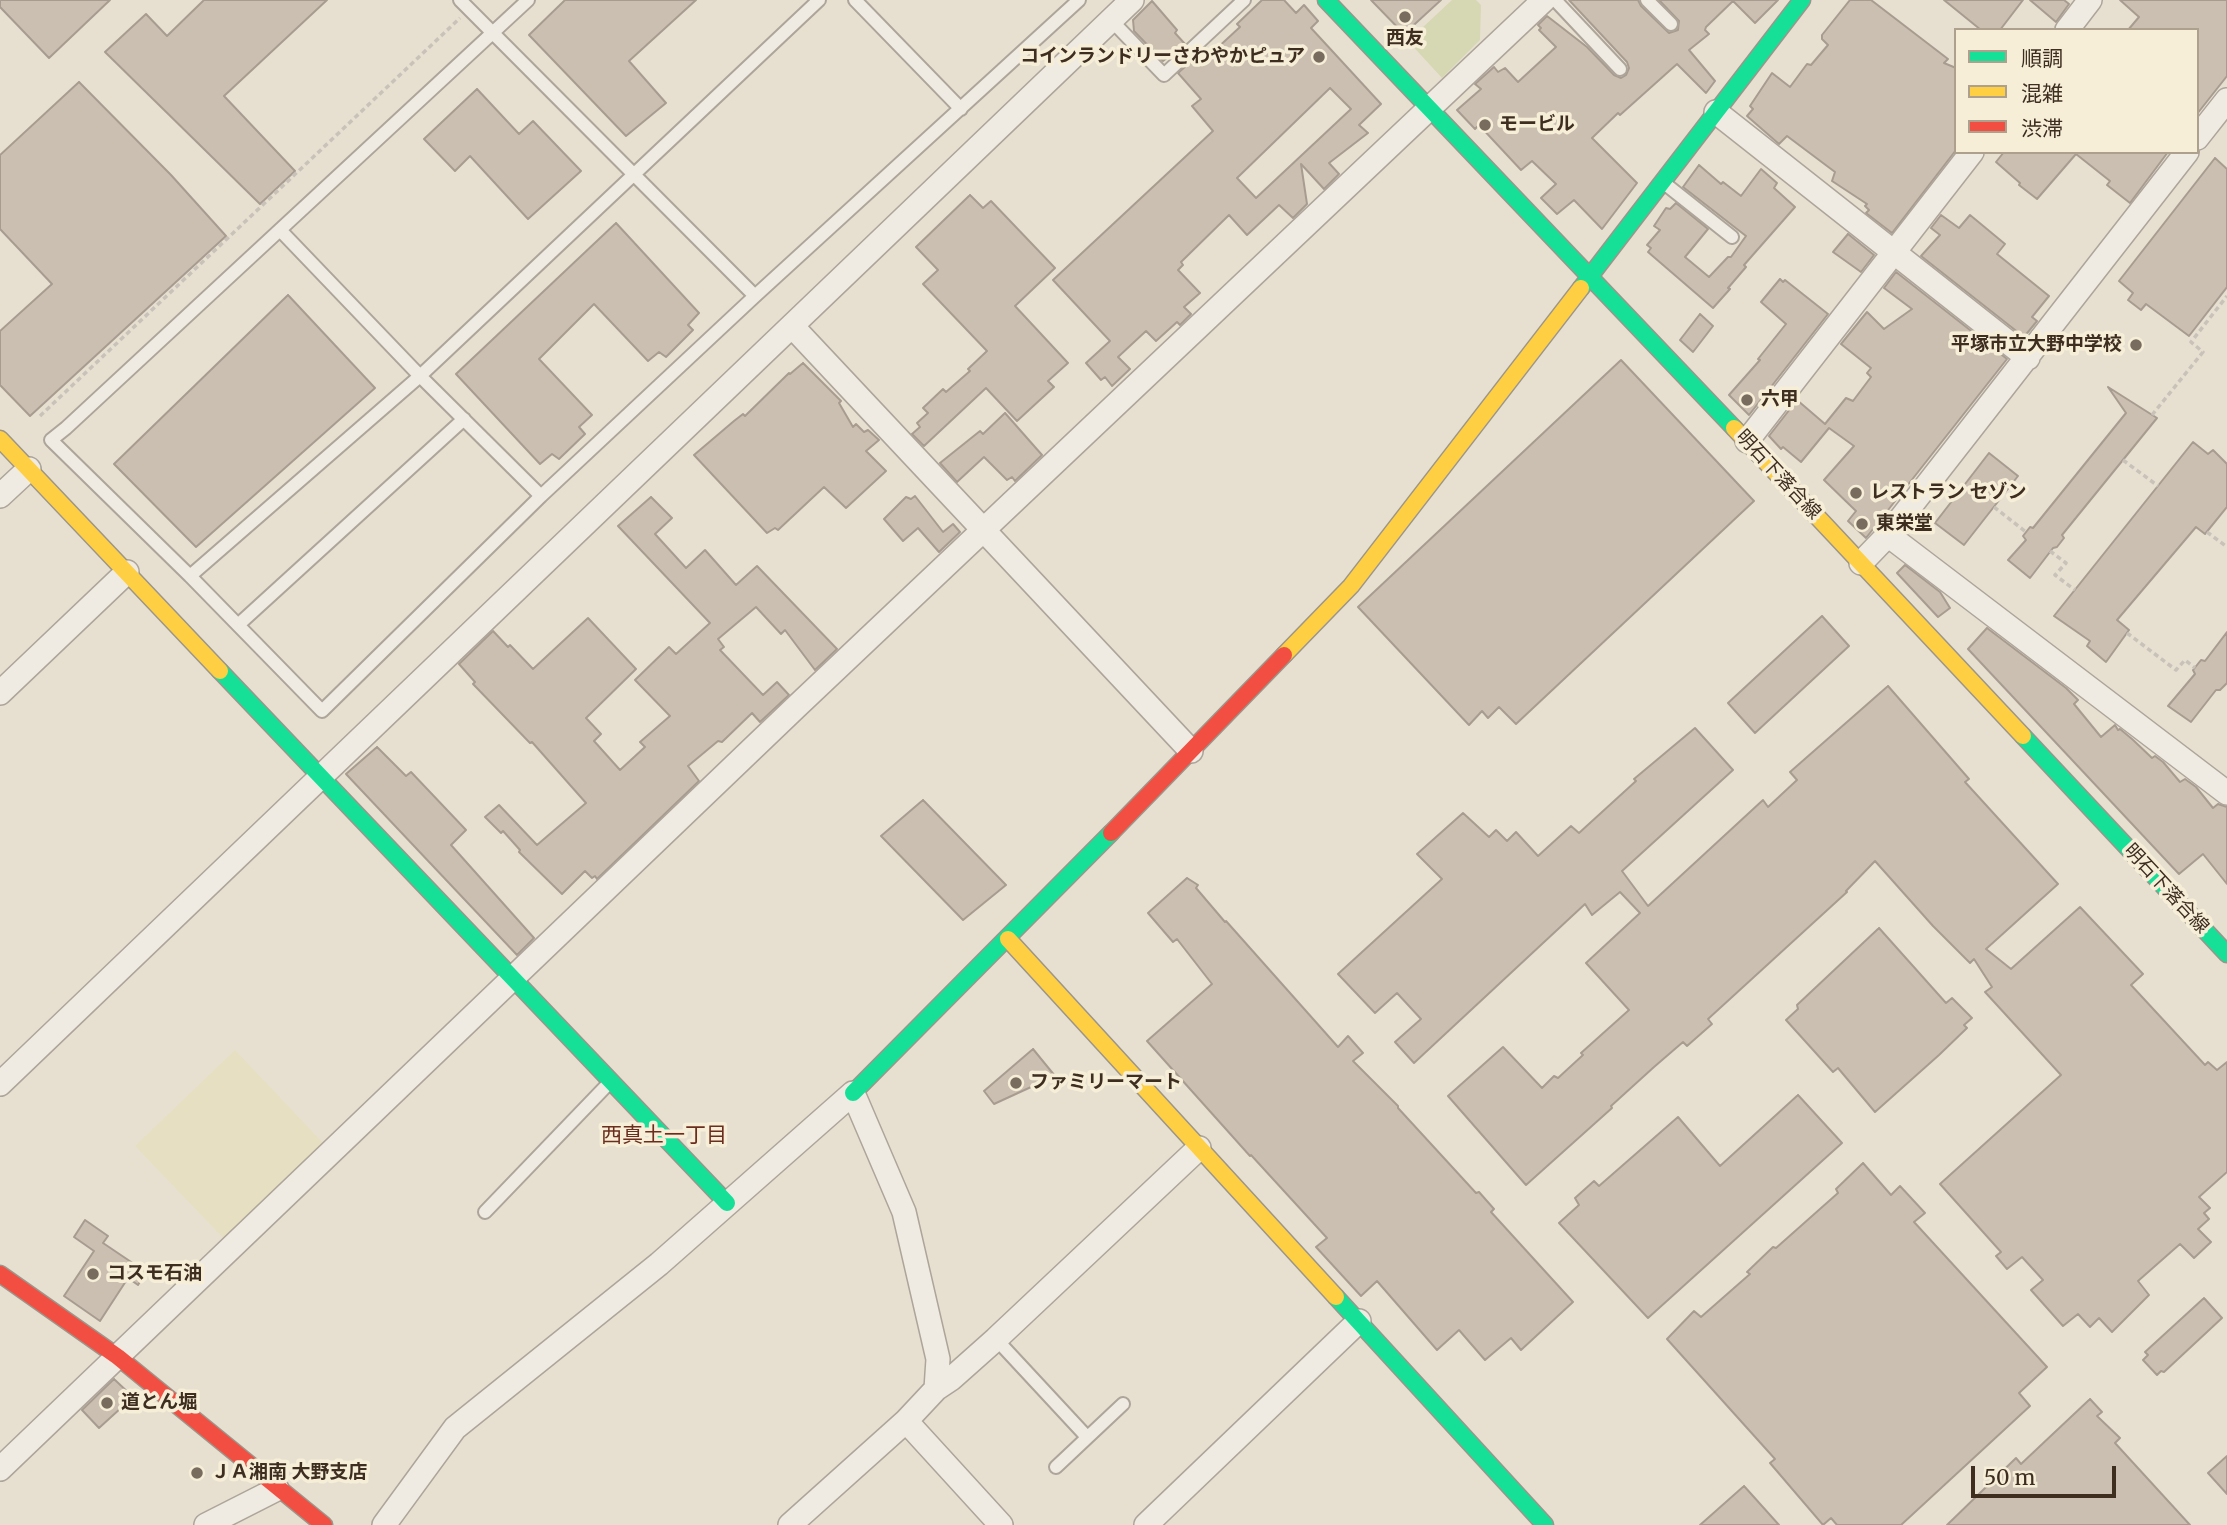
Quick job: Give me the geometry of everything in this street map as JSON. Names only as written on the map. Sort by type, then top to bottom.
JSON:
[{"type":"street","points":[[0,1084],[1132,0]]},
{"type":"street","name":"明石下落合線","points":[[1326,0],[1747,441],[2227,954]]},
{"type":"street","points":[[0,1469],[796,708],[1545,0]]},
{"type":"street","points":[[384,1525],[456,1428],[659,1264],[853,1093],[1008,939],[1351,586],[1802,0]]},
{"type":"street","points":[[2069,28],[2090,0]]},
{"type":"street","points":[[2199,135],[2227,100]]},
{"type":"street","points":[[1716,112],[2028,358]]},
{"type":"street","points":[[1747,441],[1970,154]]},
{"type":"street","points":[[1861,563],[1888,535],[2185,154]]},
{"type":"street","points":[[792,326],[1191,751]]},
{"type":"street","points":[[0,439],[727,1203]]},
{"type":"street","points":[[0,496],[29,469]]},
{"type":"street","points":[[1888,535],[2227,793]]},
{"type":"street","points":[[0,693],[127,572]]},
{"type":"street","points":[[1008,939],[1545,1525]]},
{"type":"street","points":[[853,1093],[904,1212],[939,1359],[936,1389]]},
{"type":"street","points":[[790,1525],[906,1421],[936,1389],[951,1380],[996,1339],[1199,1148]]},
{"type":"street","points":[[0,1274],[118,1357],[324,1525]]},
{"type":"street","points":[[1146,1525],[1359,1321]]},
{"type":"street","points":[[906,1421],[1001,1525]]},
{"type":"street","points":[[206,1525],[277,1489]]},
{"type":"lane","points":[[528,0],[51,440],[190,576],[322,711],[541,496],[1079,0]]},
{"type":"lane","points":[[190,576],[420,376],[819,0]]},
{"type":"lane","points":[[855,0],[961,109]]},
{"type":"lane","points":[[1111,20],[1164,75],[1244,0]]},
{"type":"lane","points":[[1555,0],[1620,69]]},
{"type":"lane","points":[[1647,0],[1671,24]]},
{"type":"lane","points":[[465,5],[755,296]]},
{"type":"lane","points":[[1662,182],[1732,237]]},
{"type":"lane","points":[[280,230],[420,376],[541,496]]},
{"type":"lane","points":[[238,625],[464,419]]},
{"type":"lane","points":[[485,1212],[611,1081]]},
{"type":"lane","points":[[996,1339],[1087,1437]]},
{"type":"lane","points":[[1056,1466],[1123,1404]]},
{"type":"path","points":[[40,416],[465,5]]},
{"type":"path","points":[[2152,415],[2203,352],[2191,342],[2227,296]]},
{"type":"path","points":[[2123,460],[2158,486]]},
{"type":"path","points":[[1994,507],[2026,532]]},
{"type":"path","points":[[2207,532],[2227,547]]},
{"type":"path","points":[[2050,551],[2066,563],[2055,575],[2075,590]]},
{"type":"path","points":[[2127,633],[2176,670],[2185,660],[2194,668]]},
{"type":"shaded area","points":[[235,1050],[327,1147],[227,1242],[135,1146]]},
{"type":"green space","points":[[1452,0],[1476,0],[1481,5],[1480,40],[1442,78],[1408,41]]},
{"type":"building","points":[[0,0],[110,0],[49,58],[0,7]]},
{"type":"building","points":[[204,0],[327,0],[224,96],[295,171],[260,204],[105,52],[146,14],[167,36]]},
{"type":"building","points":[[565,0],[696,0],[629,61],[666,103],[626,136],[529,35]]},
{"type":"building","points":[[1262,0],[1284,0],[1296,13],[1304,5],[1318,21],[1311,28],[1381,104],[1359,125],[1368,133],[1329,163],[1339,174],[1324,189],[1301,164],[1307,204],[1293,218],[1279,205],[1247,235],[1229,215],[1181,262],[1183,265],[1178,270],[1200,293],[1184,307],[1191,314],[1180,325],[1177,322],[1156,341],[1146,331],[1118,357],[1130,369],[1112,386],[1105,377],[1101,380],[1086,363],[1110,341],[1053,280],[1213,131],[1192,106],[1201,99],[1178,73],[1196,57],[1201,63],[1240,27],[1237,24]],"holes":[[[1330,88],[1351,109],[1256,198],[1237,178]]]},
{"type":"building","name":"西友","points":[[1371,0],[1441,0],[1404,34]]},
{"type":"building","points":[[1569,0],[1638,0],[1669,33],[1678,30],[1679,21],[1659,0],[1778,0],[1755,23],[1733,1],[1706,27],[1705,30],[1709,34],[1689,50],[1715,81],[1706,93],[1677,64],[1592,138],[1637,183],[1602,229],[1574,200],[1557,214],[1541,198],[1556,184],[1532,161],[1521,170],[1479,125],[1475,129],[1457,110],[1481,89],[1475,84],[1494,67],[1498,72],[1505,68],[1518,82],[1556,47],[1539,30],[1541,28],[1538,25],[1547,16],[1587,47],[1614,75],[1621,78],[1626,75],[1629,68],[1627,62]]},
{"type":"building","points":[[1850,0],[1871,0],[1948,59],[1944,63],[1954,67],[1954,153],[1892,233],[1866,213],[1869,210],[1865,206],[1867,204],[1832,181],[1835,172],[1787,136],[1779,144],[1747,116],[1753,109],[1750,106],[1772,73],[1790,87],[1807,64],[1811,65],[1828,45],[1822,35]]},
{"type":"building","points":[[1944,0],[2023,0],[2002,28],[1979,28]]},
{"type":"building","points":[[2030,0],[2064,0],[2069,4],[2056,22]]},
{"type":"building","points":[[2120,0],[2227,0],[2227,76],[2199,111],[2199,28],[2130,28],[2139,17]]},
{"type":"building","points":[[1152,1],[1177,30],[1175,33],[1185,44],[1163,61],[1134,31],[1133,20]]},
{"type":"building","points":[[79,82],[171,175],[226,236],[30,416],[0,385],[0,331],[52,284],[0,229],[0,155]]},
{"type":"building","points":[[477,89],[519,134],[533,121],[581,171],[528,219],[470,156],[455,171],[424,139]]},
{"type":"building","points":[[2002,154],[2076,154],[2037,199],[1996,162]]},
{"type":"building","points":[[2076,154],[2167,154],[2130,203],[2107,185],[2110,181]]},
{"type":"building","points":[[2215,158],[2227,169],[2227,287],[2189,336],[2146,304],[2141,310],[2128,300],[2133,293],[2119,281]]},
{"type":"building","points":[[1699,165],[1721,184],[1723,182],[1741,196],[1761,169],[1777,183],[1774,188],[1795,207],[1744,265],[1746,267],[1713,308],[1648,252],[1651,248],[1647,245],[1660,230],[1654,226],[1666,208],[1670,209],[1676,203],[1708,229],[1685,257],[1709,277],[1731,257],[1746,236],[1683,187]]},
{"type":"building","points":[[970,195],[983,208],[991,201],[1055,268],[1015,306],[1068,363],[1048,381],[1054,387],[1017,421],[986,388],[924,446],[912,434],[920,427],[917,423],[928,413],[923,408],[943,389],[946,392],[970,371],[968,369],[987,351],[923,284],[938,270],[916,247]]},
{"type":"building","points":[[1941,215],[1959,228],[1970,215],[2005,244],[1997,254],[2049,296],[2032,317],[2037,321],[2024,337],[1921,256],[1940,235],[1931,228]]},
{"type":"building","points":[[616,223],[699,313],[688,325],[693,330],[666,357],[659,352],[648,361],[594,304],[539,359],[592,415],[579,427],[585,434],[559,459],[552,454],[540,464],[456,374]]},
{"type":"building","points":[[1848,234],[1874,255],[1861,272],[1833,252]]},
{"type":"building","points":[[1896,272],[2007,359],[1866,538],[1848,521],[1856,511],[1824,480],[1854,446],[1829,428],[1801,462],[1783,447],[1781,449],[1769,436],[1797,400],[1825,424],[1846,398],[1853,401],[1871,377],[1867,373],[1871,368],[1841,344],[1867,312],[1884,329],[1912,309],[1884,288]]},
{"type":"building","points":[[1780,279],[1783,282],[1785,280],[1828,314],[1749,415],[1729,395],[1760,360],[1758,359],[1786,324],[1761,302]]},
{"type":"building","points":[[288,295],[375,388],[196,547],[114,464]]},
{"type":"building","points":[[1700,314],[1713,326],[1693,352],[1680,340]]},
{"type":"building","points":[[1621,360],[1754,501],[1516,724],[1499,707],[1488,718],[1482,711],[1469,725],[1358,607]]},
{"type":"building","points":[[803,363],[841,401],[839,403],[853,427],[856,424],[864,432],[868,430],[879,440],[866,451],[886,471],[846,508],[824,487],[778,530],[775,528],[767,533],[694,455],[743,414],[745,416]]},
{"type":"building","points":[[2108,387],[2157,418],[2030,578],[2008,560],[2026,540],[2023,536],[2030,527],[2033,528],[2126,413]]},
{"type":"building","points":[[1005,413],[1042,455],[1015,481],[1012,477],[1007,480],[984,457],[957,482],[940,463],[980,431],[983,434]]},
{"type":"building","points":[[2193,442],[2208,454],[2213,450],[2227,464],[2227,507],[2205,534],[2196,527],[2117,620],[2129,630],[2106,662],[2087,646],[2090,641],[2054,616]]},
{"type":"building","points":[[1989,453],[2018,476],[1964,545],[1935,523]]},
{"type":"building","points":[[915,496],[943,532],[953,524],[960,532],[939,552],[918,528],[903,541],[884,519],[906,497],[911,499]]},
{"type":"building","points":[[651,497],[672,518],[655,534],[686,568],[705,550],[736,585],[757,566],[837,649],[815,670],[785,630],[781,634],[756,607],[718,639],[724,647],[720,650],[763,695],[777,682],[789,695],[760,722],[752,713],[722,742],[718,741],[688,766],[699,781],[597,879],[585,871],[562,894],[519,852],[503,831],[501,833],[485,817],[499,805],[537,845],[586,803],[532,742],[530,743],[473,684],[475,682],[459,664],[493,631],[533,669],[588,618],[636,669],[586,718],[601,734],[594,741],[620,770],[645,747],[640,742],[670,716],[635,680],[669,647],[676,654],[710,623],[618,526]]},
{"type":"building","points":[[1905,565],[1940,592],[1950,608],[1938,617],[1897,573]]},
{"type":"building","points":[[1822,616],[1849,646],[1755,733],[1728,703]]},
{"type":"building","points":[[1987,628],[2066,688],[2078,700],[2074,704],[2101,737],[2115,725],[2152,758],[2155,756],[2163,762],[2180,782],[2185,779],[2196,787],[2213,808],[2218,804],[2227,807],[2227,884],[2203,854],[2179,874],[1968,649]]},
{"type":"building","points":[[2227,632],[2227,683],[2220,690],[2216,690],[2191,722],[2168,706],[2195,674],[2193,670],[2201,660],[2205,661]]},
{"type":"building","points":[[1888,686],[1969,779],[1965,782],[2058,884],[1986,949],[2011,969],[2080,907],[2143,974],[2131,985],[2205,1065],[2208,1062],[2217,1070],[2227,1062],[2227,1172],[2199,1197],[2210,1208],[2204,1213],[2209,1219],[2198,1229],[2211,1242],[2194,1258],[2180,1244],[2138,1281],[2149,1295],[2112,1332],[2099,1318],[2090,1327],[2078,1314],[2063,1326],[2031,1290],[2043,1280],[2022,1257],[2007,1269],[1996,1256],[2001,1252],[1940,1184],[2061,1075],[1985,992],[1992,987],[1974,959],[1970,963],[1875,861],[1847,892],[1708,1019],[1712,1024],[1687,1046],[1683,1042],[1654,1067],[1526,1185],[1448,1096],[1503,1047],[1542,1088],[1554,1076],[1558,1078],[1583,1055],[1581,1053],[1629,1010],[1586,963],[1640,913],[1620,892],[1592,915],[1585,904],[1414,1063],[1395,1042],[1421,1019],[1397,993],[1375,1013],[1338,974],[1442,879],[1417,854],[1463,813],[1489,837],[1496,830],[1507,841],[1516,832],[1538,856],[1571,826],[1579,833],[1636,781],[1634,779],[1695,728],[1733,770],[1622,871],[1648,906],[1763,800],[1768,807],[1797,780],[1790,772]]},
{"type":"building","points":[[377,747],[406,776],[411,772],[466,830],[451,845],[534,938],[517,955],[346,774]]},
{"type":"building","points":[[923,800],[1006,885],[963,920],[881,836]]},
{"type":"building","points":[[1187,878],[1198,885],[1196,888],[1225,922],[1338,1047],[1348,1036],[1363,1053],[1353,1061],[1398,1106],[1476,1193],[1479,1192],[1494,1209],[1491,1212],[1573,1302],[1521,1350],[1511,1338],[1485,1360],[1459,1330],[1437,1350],[1377,1281],[1361,1296],[1316,1247],[1327,1238],[1147,1041],[1212,984],[1177,939],[1173,942],[1148,913]]},
{"type":"building","points":[[1879,928],[1946,1003],[1952,998],[1972,1018],[1964,1025],[1967,1028],[1875,1112],[1838,1068],[1833,1072],[1786,1020],[1798,1009],[1797,1005]]},
{"type":"building","name":"ファミリーマート","points":[[1033,1049],[1055,1076],[994,1104],[984,1091]]},
{"type":"building","points":[[1798,1095],[1842,1143],[1648,1318],[1559,1223],[1579,1205],[1575,1198],[1594,1181],[1599,1186],[1678,1117],[1720,1166]]},
{"type":"building","points":[[1863,1163],[1891,1195],[1900,1186],[1925,1213],[1914,1222],[2047,1367],[2019,1393],[2030,1406],[1901,1525],[1837,1525],[1831,1518],[1823,1525],[1770,1463],[1775,1459],[1667,1339],[1694,1311],[1701,1317],[1750,1274],[1747,1272],[1773,1247],[1776,1248],[1838,1193],[1836,1189]]},
{"type":"building","points":[[85,1220],[108,1236],[103,1243],[146,1272],[138,1285],[128,1278],[100,1321],[64,1296],[94,1251],[74,1237]]},
{"type":"building","points":[[2204,1298],[2222,1318],[2164,1372],[2161,1371],[2157,1375],[2143,1360],[2148,1355],[2145,1352]]},
{"type":"building","name":"道とん堀","points":[[114,1379],[133,1397],[99,1428],[82,1410]]},
{"type":"building","points":[[2090,1399],[2102,1412],[2097,1416],[2120,1438],[2115,1443],[2190,1525],[1947,1525],[2016,1458],[2021,1464]]},
{"type":"building","points":[[2227,1456],[2227,1494],[2208,1473]]},
{"type":"building","points":[[1744,1486],[1779,1525],[1700,1525]]},
{"type":"traffic: fast","points":[[1326,0],[1734,428]]},
{"type":"traffic: fast","points":[[1581,288],[1802,0]]},
{"type":"traffic: fast","points":[[220,671],[727,1203]]},
{"type":"traffic: fast","points":[[2023,736],[2227,954]]},
{"type":"traffic: fast","points":[[853,1093],[1111,833]]},
{"type":"traffic: fast","points":[[1336,1297],[1545,1525]]},
{"type":"traffic: slow","points":[[1284,655],[1351,586],[1581,288]]},
{"type":"traffic: slow","points":[[1734,428],[2023,736]]},
{"type":"traffic: slow","points":[[0,439],[220,671]]},
{"type":"traffic: slow","points":[[1008,939],[1336,1297]]},
{"type":"traffic: jam","points":[[1111,833],[1284,655]]},
{"type":"traffic: jam","points":[[0,1274],[118,1357],[324,1525]]},
{"type":"place","name":"西友","points":[[1405,17]]},
{"type":"place","name":"コインランドリーさわやかピュア","points":[[1319,57]]},
{"type":"place","name":"モービル","points":[[1485,125]]},
{"type":"place","name":"平塚市立大野中学校","points":[[2136,345]]},
{"type":"place","name":"六甲","points":[[1747,400]]},
{"type":"place","name":"レストラン セゾン","points":[[1856,493]]},
{"type":"place","name":"東栄堂","points":[[1862,524]]},
{"type":"place","name":"ファミリーマート","points":[[1016,1083]]},
{"type":"place","name":"コスモ石油","points":[[93,1274]]},
{"type":"place","name":"道とん堀","points":[[107,1403]]},
{"type":"place","name":"ＪＡ湘南 大野支店","points":[[197,1473]]},
{"type":"district","name":"西真土一丁目","points":[[664,1136]]}]
